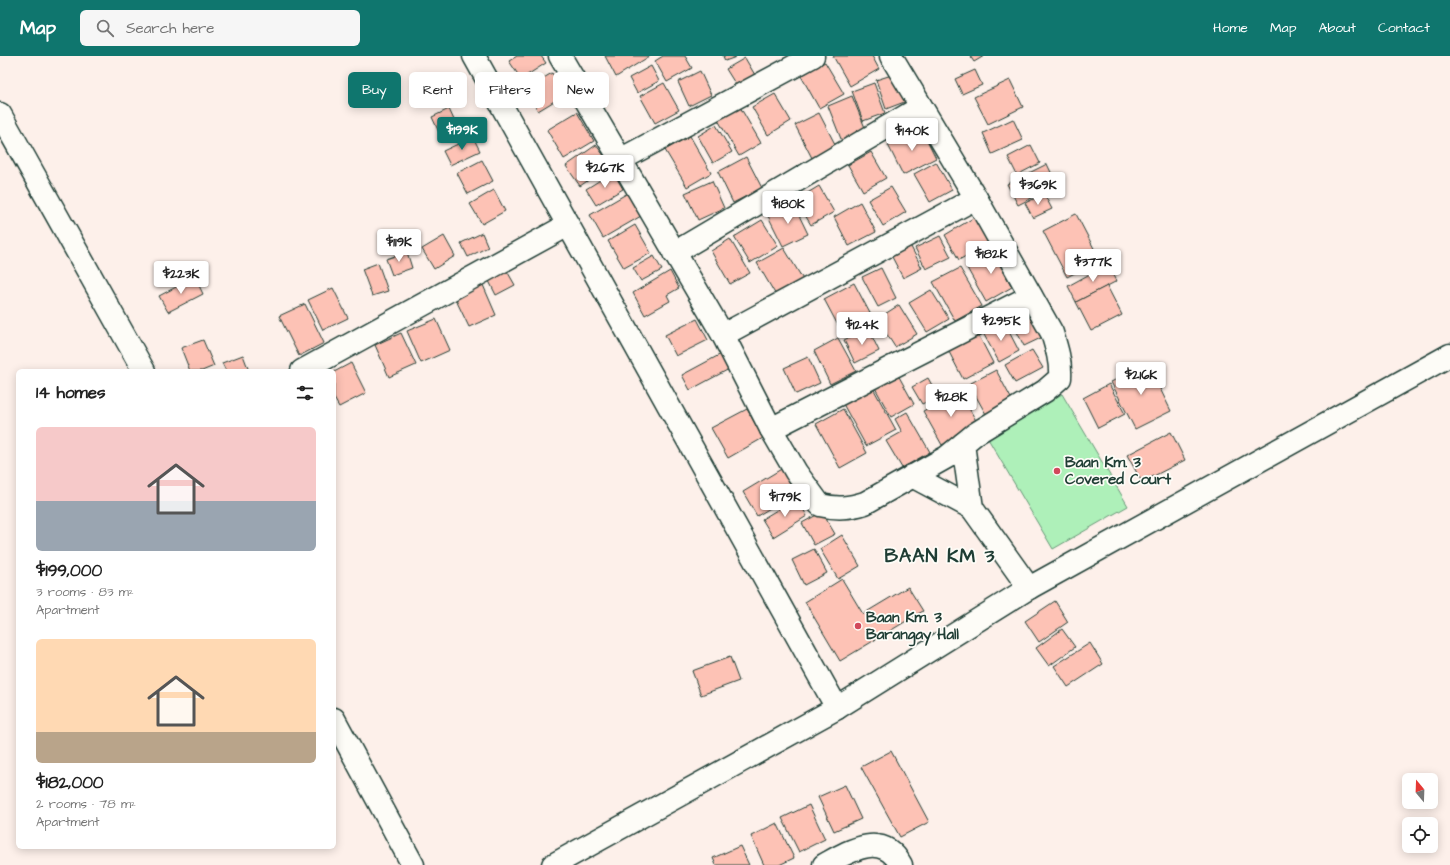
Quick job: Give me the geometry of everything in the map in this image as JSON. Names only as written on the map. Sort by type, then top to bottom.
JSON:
[{"type":"street","points":[[474,56],[838,708]]},
{"type":"street","points":[[560,56],[722,335],[771,429],[796,472],[820,505],[835,508],[851,508],[865,503],[947,457],[993,423],[1045,390],[1060,378],[1061,367],[1052,334],[976,198],[891,56]]},
{"type":"street","points":[[620,160],[813,56]]},
{"type":"street","points":[[674,253],[921,107]]},
{"type":"street","points":[[0,114],[143,369]]},
{"type":"street","points":[[722,335],[976,198]]},
{"type":"street","points":[[306,369],[568,225]]},
{"type":"street","points":[[771,429],[1031,296]]},
{"type":"street","points":[[554,865],[838,708],[1029,588],[1450,355]]},
{"type":"street","points":[[963,444],[972,508]]},
{"type":"street","points":[[912,476],[972,508],[1029,588]]},
{"type":"street","points":[[336,723],[413,865]]},
{"type":"street","points":[[824,865],[845,853],[867,845],[879,846],[889,851],[902,865]]},
{"type":"green space","name":"Baan Km. 3 Covered Court","points":[[1062,394],[1128,506],[1053,549],[987,437]]},
{"type":"building","points":[[517,56],[541,56],[546,63],[532,72],[516,72],[509,61]]},
{"type":"building","points":[[605,56],[650,56],[616,77]]},
{"type":"building","points":[[663,56],[685,56],[692,68],[667,82],[655,61]]},
{"type":"building","points":[[723,56],[735,56],[736,57],[725,61]]},
{"type":"building","points":[[833,56],[872,56],[879,69],[850,86]]},
{"type":"building","points":[[970,56],[984,56],[974,62]]},
{"type":"building","points":[[745,58],[755,75],[736,85],[726,69]]},
{"type":"building","points":[[825,62],[844,94],[819,108],[801,76]]},
{"type":"building","points":[[651,66],[659,81],[637,93],[629,78]]},
{"type":"building","points":[[975,70],[982,85],[962,94],[955,79]]},
{"type":"building","points":[[700,71],[711,95],[689,106],[678,82]]},
{"type":"building","points":[[552,73],[553,74],[553,102],[545,107],[545,77]]},
{"type":"building","points":[[898,73],[907,101],[886,109],[876,80]]},
{"type":"building","points":[[1010,80],[1023,107],[988,124],[974,97]]},
{"type":"building","points":[[664,83],[679,110],[655,123],[640,96]]},
{"type":"building","points":[[874,83],[885,113],[863,121],[852,91]]},
{"type":"building","points":[[775,94],[791,121],[768,135],[752,107]]},
{"type":"building","points":[[852,96],[868,135],[843,144],[828,106]]},
{"type":"building","points":[[740,107],[761,143],[739,156],[718,120]]},
{"type":"building","points":[[536,108],[543,108],[538,111]]},
{"type":"building","points":[[449,109],[459,131],[442,139],[432,117]]},
{"type":"building","points":[[577,112],[594,141],[564,159],[547,130]]},
{"type":"building","points":[[819,113],[836,146],[812,158],[795,125]]},
{"type":"building","points":[[1013,119],[1023,140],[992,154],[983,133]]},
{"type":"building","points":[[716,125],[732,152],[713,163],[698,136]]},
{"type":"building","points":[[921,128],[936,158],[903,175],[888,145]]},
{"type":"building","points":[[690,136],[711,173],[687,187],[665,150]]},
{"type":"building","points":[[473,137],[480,151],[450,165],[443,151]]},
{"type":"building","points":[[596,145],[611,165],[580,186],[566,166]]},
{"type":"building","points":[[1031,145],[1040,163],[1017,175],[1008,157]]},
{"type":"building","points":[[871,152],[886,178],[863,191],[848,165]]},
{"type":"building","points":[[746,157],[762,188],[733,203],[718,172]]},
{"type":"building","points":[[482,160],[493,181],[468,194],[457,173]]},
{"type":"building","points":[[936,162],[952,190],[930,202],[914,174]]},
{"type":"building","points":[[1047,164],[1057,185],[1018,205],[1007,184]]},
{"type":"building","points":[[613,172],[623,189],[596,205],[586,189]]},
{"type":"building","points":[[712,181],[724,208],[698,220],[685,193]]},
{"type":"building","points":[[819,186],[834,212],[811,225],[796,200]]},
{"type":"building","points":[[891,187],[906,212],[883,226],[868,200]]},
{"type":"building","points":[[494,190],[505,211],[482,224],[470,204]]},
{"type":"building","points":[[628,193],[641,216],[603,238],[590,215]]},
{"type":"building","points":[[1044,194],[1052,209],[1033,218],[1025,203]]},
{"type":"building","points":[[860,202],[876,232],[849,246],[834,217]]},
{"type":"building","points":[[793,203],[808,234],[783,246],[768,216]]},
{"type":"building","points":[[1076,214],[1100,260],[1067,277],[1043,231]]},
{"type":"building","points":[[975,217],[990,242],[959,260],[945,235]]},
{"type":"building","points":[[762,220],[778,246],[750,263],[734,237]]},
{"type":"building","points":[[635,225],[651,253],[624,268],[608,241]]},
{"type":"building","points":[[482,233],[488,247],[468,257],[461,243]]},
{"type":"building","points":[[444,236],[455,256],[434,269],[422,249]]},
{"type":"building","points":[[940,236],[951,257],[926,269],[915,248]]},
{"type":"building","points":[[730,239],[750,273],[730,284],[711,251]]},
{"type":"building","points":[[910,245],[922,268],[903,278],[891,255]]},
{"type":"building","points":[[784,248],[804,281],[777,297],[757,263]]},
{"type":"building","points":[[1002,248],[1009,260],[1000,265],[1012,287],[986,302],[967,268]]},
{"type":"building","points":[[407,252],[412,268],[392,275],[386,259]]},
{"type":"building","points":[[654,256],[662,270],[641,281],[633,268]]},
{"type":"building","points":[[378,263],[388,291],[372,296],[362,269]]},
{"type":"building","points":[[1108,264],[1117,281],[1076,302],[1068,286]]},
{"type":"building","points":[[881,268],[896,298],[878,307],[862,277]]},
{"type":"building","points":[[960,268],[982,306],[955,321],[933,282]]},
{"type":"building","points":[[507,271],[515,285],[496,295],[489,281]]},
{"type":"building","points":[[670,271],[679,288],[667,295],[670,301],[645,315],[633,293]]},
{"type":"building","points":[[195,277],[203,294],[168,312],[159,296]]},
{"type":"building","points":[[854,283],[872,317],[842,333],[824,299]]},
{"type":"building","points":[[483,285],[496,315],[469,327],[455,298]]},
{"type":"building","points":[[1107,286],[1122,315],[1091,331],[1076,302]]},
{"type":"building","points":[[333,288],[348,318],[323,330],[308,300]]},
{"type":"building","points":[[931,290],[949,319],[927,332],[909,303]]},
{"type":"building","points":[[305,304],[324,343],[299,356],[279,316]]},
{"type":"building","points":[[899,305],[917,334],[895,347],[877,319]]},
{"type":"building","points":[[1031,306],[1045,336],[1024,346],[1009,316]]},
{"type":"building","points":[[436,319],[450,350],[421,363],[407,331]]},
{"type":"building","points":[[697,319],[708,340],[676,356],[665,335]]},
{"type":"building","points":[[1004,322],[1019,351],[999,362],[983,333]]},
{"type":"building","points":[[868,328],[879,351],[855,363],[844,340]]},
{"type":"building","points":[[401,333],[416,365],[389,377],[375,345]]},
{"type":"building","points":[[978,334],[993,363],[963,379],[948,350]]},
{"type":"building","points":[[838,338],[856,371],[830,384],[814,351]]},
{"type":"building","points":[[203,340],[214,366],[207,369],[189,369],[181,348]]},
{"type":"building","points":[[1032,350],[1043,368],[1015,383],[1005,365]]},
{"type":"building","points":[[723,353],[731,368],[690,390],[682,375]]},
{"type":"building","points":[[243,355],[248,369],[225,369],[222,363]]},
{"type":"building","points":[[808,357],[820,383],[796,394],[784,368]]},
{"type":"building","points":[[351,363],[366,393],[339,407],[336,402],[336,371]]},
{"type":"building","points":[[1148,364],[1171,411],[1135,429],[1111,382]]},
{"type":"building","points":[[996,370],[1013,402],[987,416],[969,384]]},
{"type":"building","points":[[897,373],[914,404],[891,417],[874,386]]},
{"type":"building","points":[[928,378],[938,396],[922,404],[912,387]]},
{"type":"building","points":[[1109,384],[1125,414],[1098,428],[1083,398]]},
{"type":"building","points":[[873,388],[896,430],[866,446],[843,404]]},
{"type":"building","points":[[960,392],[979,426],[942,445],[923,411]]},
{"type":"building","points":[[747,409],[763,438],[728,458],[711,428]]},
{"type":"building","points":[[843,409],[867,453],[840,468],[816,424]]},
{"type":"building","points":[[907,412],[930,452],[902,468],[886,441],[902,432],[895,419]]},
{"type":"building","points":[[1171,432],[1185,460],[1142,482],[1127,455]]},
{"type":"building","points":[[783,468],[797,492],[757,516],[743,492]]},
{"type":"building","points":[[797,498],[807,516],[773,537],[762,519]]},
{"type":"building","points":[[822,512],[835,534],[814,545],[802,523]]},
{"type":"building","points":[[842,535],[860,566],[838,579],[820,549]]},
{"type":"building","points":[[814,549],[827,573],[804,585],[792,560]]},
{"type":"building","name":"Baan Km. 3 Barangay Hall","points":[[842,579],[863,614],[908,587],[923,611],[840,661],[805,602]]},
{"type":"building","points":[[1055,601],[1068,622],[1039,642],[1025,621]]},
{"type":"building","points":[[1062,629],[1075,647],[1049,666],[1036,648]]},
{"type":"building","points":[[1090,643],[1103,664],[1068,687],[1054,666]]},
{"type":"building","points":[[730,657],[739,681],[701,695],[692,671]]},
{"type":"building","points":[[891,751],[929,822],[900,837],[861,767]]},
{"type":"building","points":[[845,785],[861,819],[834,831],[818,797]]},
{"type":"building","points":[[809,805],[825,839],[799,852],[782,818]]},
{"type":"building","points":[[777,823],[794,858],[779,865],[764,865],[751,836]]},
{"type":"building","points":[[740,846],[749,865],[716,865],[713,858]]},
{"type":"place","name":"Baan Km. 3 Covered Court","points":[[1057,471]]},
{"type":"place","name":"Baan Km. 3 Barangay Hall","points":[[858,626]]},
{"type":"district","name":"BAAN KM 3","points":[[940,555]]}]
